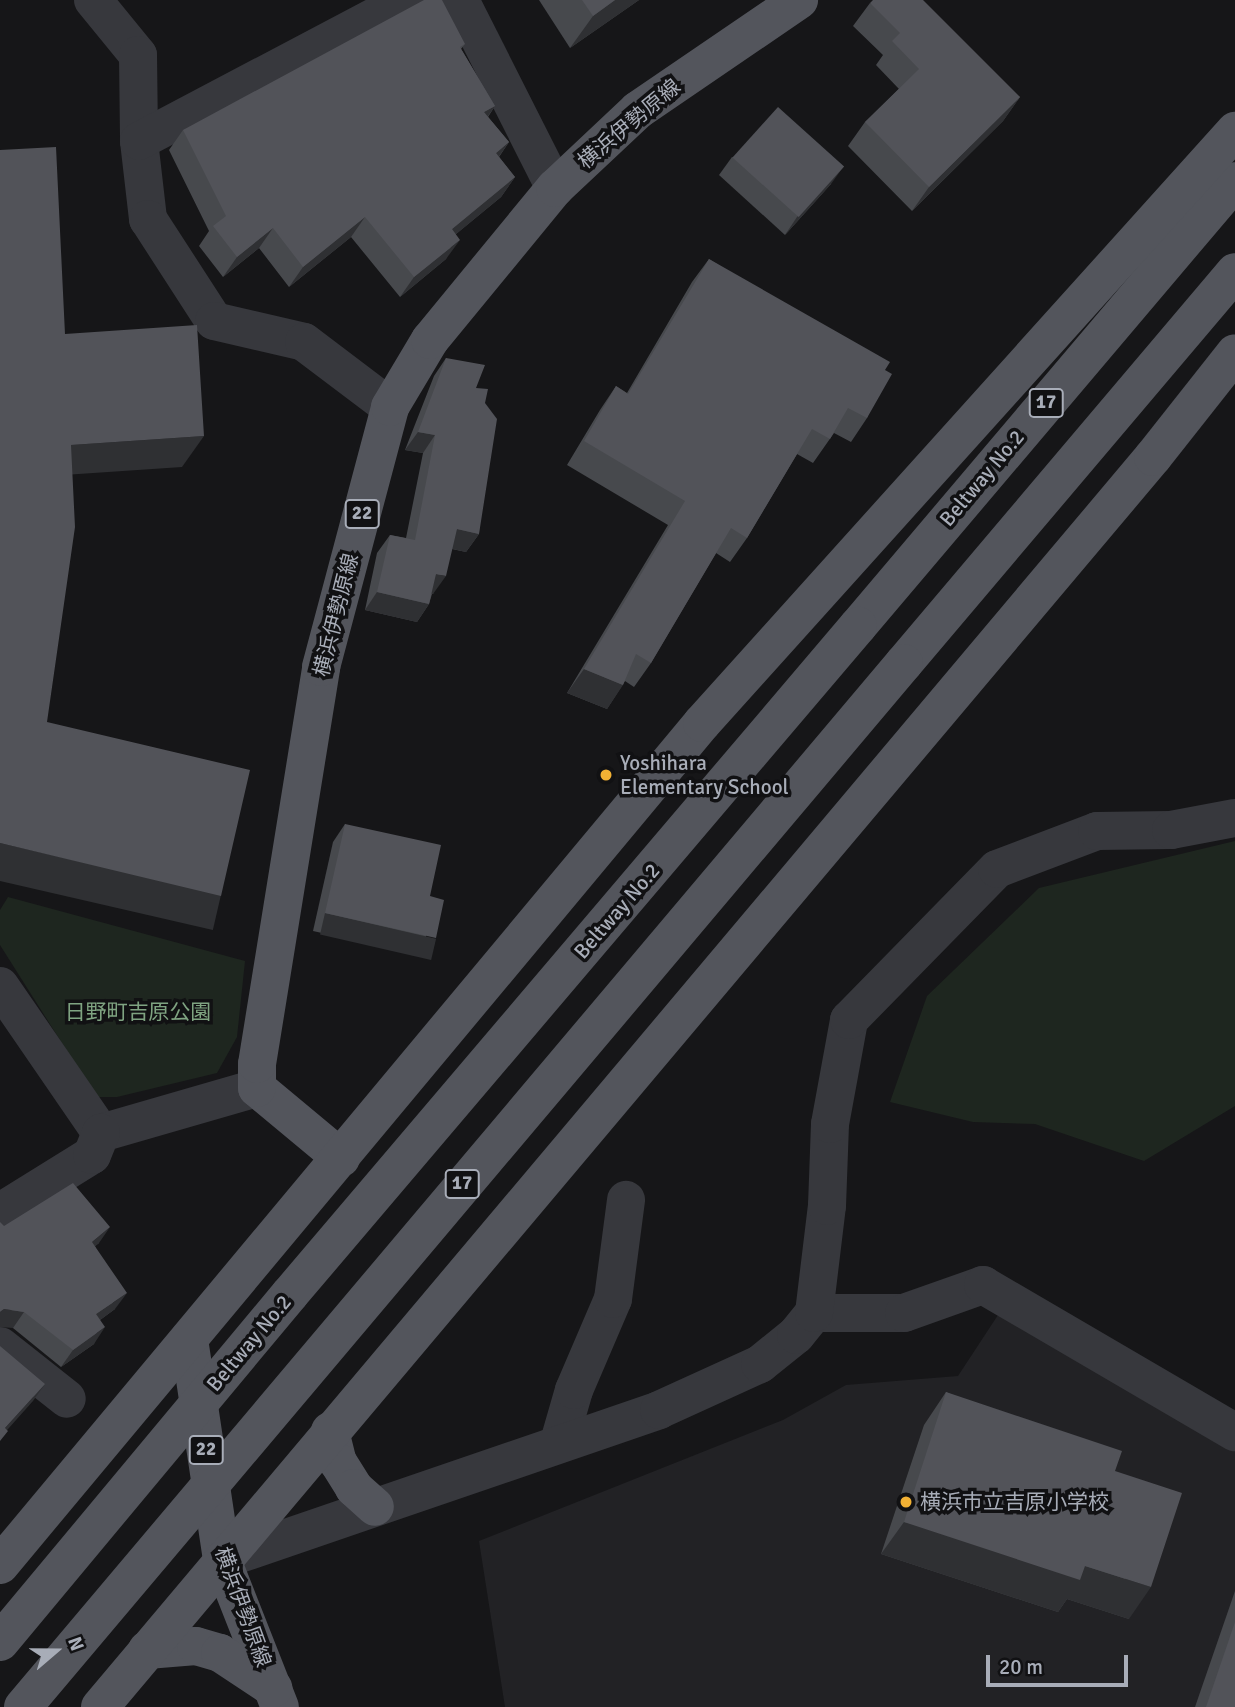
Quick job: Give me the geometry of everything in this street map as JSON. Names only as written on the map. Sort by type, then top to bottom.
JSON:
[{"type":"main road","name":"横浜伊勢原線","points":[[257,1088],[321,667],[390,407],[430,340],[555,188],[638,110],[799,0]]},
{"type":"main road","points":[[0,1564],[702,723],[1235,131]]},
{"type":"main road","name":"Beltway No.2","points":[[0,1642],[281,1304],[1235,181]]},
{"type":"main road","name":"17","points":[[23,1707],[1235,272]]},
{"type":"main road","points":[[100,1707],[1153,457],[1235,353]]},
{"type":"main road","points":[[257,1088],[341,1158]]},
{"type":"main road","name":"横浜伊勢原線","points":[[189,1339],[222,1560],[276,1698]]},
{"type":"main road","points":[[330,1431],[338,1462],[354,1488],[375,1507]]},
{"type":"main road","points":[[147,1650],[179,1646],[208,1649],[276,1698]]},
{"type":"street","points":[[93,0],[138,55],[139,141],[148,219],[214,321],[304,341],[390,407]]},
{"type":"street","points":[[139,141],[406,0]]},
{"type":"street","points":[[460,0],[555,188]]},
{"type":"street","points":[[222,1560],[559,1442],[659,1410],[760,1364],[796,1335],[814,1312],[827,1206],[830,1124],[849,1020],[997,869],[1097,831],[1171,830],[1235,818]]},
{"type":"street","points":[[0,986],[101,1133]]},
{"type":"street","points":[[101,1133],[257,1088]]},
{"type":"street","points":[[0,1212],[92,1155],[101,1133]]},
{"type":"street","points":[[559,1442],[574,1390],[613,1299],[626,1200]]},
{"type":"street","points":[[814,1312],[904,1313],[983,1285],[1235,1432]]},
{"type":"street","points":[[0,1346],[67,1399]]},
{"type":"shaded area","name":"横浜市立吉原小学校","points":[[998,1315],[1235,1444],[1235,1707],[505,1707],[479,1541],[783,1420],[846,1385],[958,1376]]},
{"type":"green space","points":[[1235,841],[1235,1106],[1144,1161],[1035,1124],[973,1122],[890,1102],[927,996],[1039,888]]},
{"type":"green space","name":"日野町吉原公園","points":[[8,897],[245,961],[237,1037],[217,1073],[117,1097],[96,1097],[0,945],[0,910]]},
{"type":"building","points":[[424,0],[442,0],[465,44],[460,47],[495,106],[484,112],[509,142],[496,153],[515,177],[452,229],[460,240],[414,277],[365,217],[303,267],[273,228],[237,257],[213,226],[226,216],[183,130]]},
{"type":"building","points":[[582,0],[615,0],[593,16]]},
{"type":"building","points":[[873,0],[923,0],[1020,97],[929,187],[865,122],[919,69],[892,41],[900,33],[870,3]]},
{"type":"building","points":[[778,107],[844,167],[799,217],[732,158]]},
{"type":"building","points":[[56,147],[65,334],[197,325],[204,436],[71,445],[75,527],[47,722],[250,770],[221,896],[0,843],[0,150]]},
{"type":"building","points":[[709,259],[890,362],[885,370],[892,374],[867,418],[848,408],[830,439],[812,429],[747,538],[731,528],[651,663],[636,654],[623,685],[584,669],[685,501],[584,441],[616,386],[628,394]]},
{"type":"building","points":[[446,358],[485,365],[476,388],[488,389],[485,403],[497,419],[479,534],[457,529],[446,576],[436,574],[429,604],[377,592],[390,535],[415,540],[435,435],[418,432]]},
{"type":"building","points":[[345,824],[441,845],[430,896],[444,900],[436,938],[325,913]]},
{"type":"building","points":[[73,1183],[110,1227],[92,1242],[127,1293],[96,1314],[105,1327],[73,1350],[24,1312],[4,1309],[0,1312],[0,1222],[4,1226]]},
{"type":"building","points":[[0,1346],[45,1384],[5,1428],[8,1431],[0,1441]]},
{"type":"building","points":[[946,1392],[1122,1451],[1115,1471],[1182,1493],[1151,1587],[1085,1566],[1080,1580],[904,1522]]},
{"type":"building","points":[[1235,1622],[1235,1707],[1206,1707]]},
{"type":"place","name":"Yoshihara Elementary School","points":[[606,775]]},
{"type":"place","name":"横浜市立吉原小学校","points":[[906,1502]]}]
